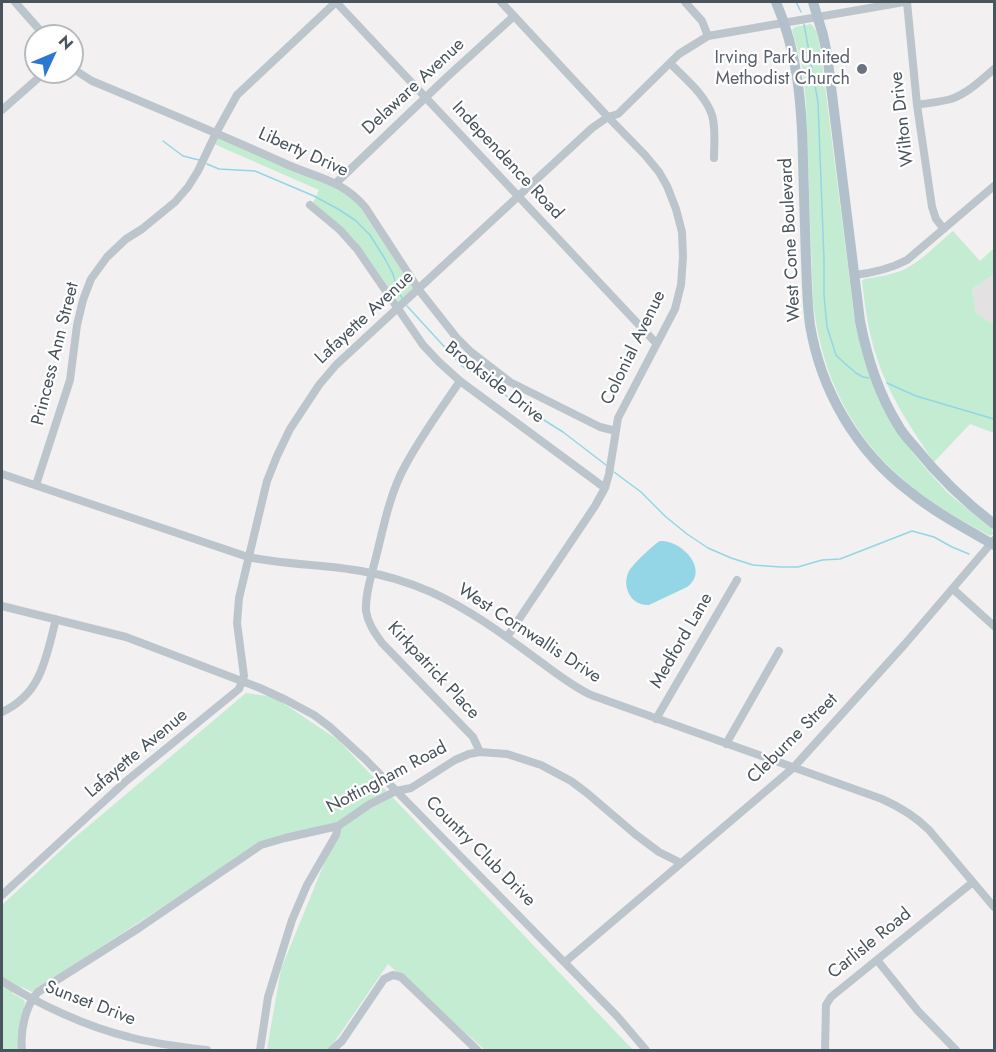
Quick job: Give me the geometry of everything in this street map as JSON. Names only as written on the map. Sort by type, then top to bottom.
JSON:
[{"type":"main road","name":"West Cone Boulevard","points":[[776,2],[785,22],[796,66],[801,106],[807,295],[817,356],[825,379],[843,418],[853,433],[895,481],[922,502],[993,542]]},
{"type":"main road","points":[[813,2],[823,35],[860,321],[871,368],[898,426],[930,467],[968,504],[994,524]]},
{"type":"street","points":[[15,2],[34,24]]},
{"type":"street","name":"Independence Road","points":[[336,2],[656,343]]},
{"type":"street","name":"Princess Ann Street","points":[[36,485],[70,380],[77,324],[91,279],[107,257],[126,239],[142,229],[184,192],[198,171],[237,94],[336,2]]},
{"type":"street","name":"Colonial Avenue","points":[[501,2],[659,172],[670,194],[682,232],[683,257],[681,285],[675,309],[618,418],[605,488],[507,637]]},
{"type":"street","points":[[686,2],[702,21],[708,36]]},
{"type":"street","name":"Lafayette Avenue","points":[[2,895],[125,782],[239,690],[244,676],[237,623],[239,598],[267,481],[290,429],[319,385],[336,365],[592,128],[608,117],[618,114],[679,54],[708,36],[905,2]]},
{"type":"street","name":"Wilton Drive","points":[[905,2],[932,207],[936,219],[944,229]]},
{"type":"street","name":"Delaware Avenue","points":[[336,183],[514,16]]},
{"type":"street","points":[[670,63],[705,100],[712,115],[714,158]]},
{"type":"street","points":[[918,105],[949,99],[961,94],[994,69]]},
{"type":"street","name":"Liberty Drive","points":[[84,76],[336,183],[355,195],[419,290],[456,338],[471,352],[510,382],[600,427],[616,431]]},
{"type":"street","points":[[2,110],[31,84]]},
{"type":"street","points":[[854,275],[881,271],[907,260],[994,186]]},
{"type":"street","name":"Brookside Drive","points":[[310,205],[340,230],[357,249],[423,345],[439,362],[460,381],[605,488]]},
{"type":"street","name":"Kirkpatrick Place","points":[[460,381],[404,467],[396,485],[372,573],[366,610],[374,633],[382,643],[473,737],[480,752]]},
{"type":"street","name":"West Cornwallis Drive","points":[[2,474],[248,557],[360,570],[405,582],[431,592],[462,608],[507,637],[582,691],[882,799],[910,813],[929,830],[994,907]]},
{"type":"street","name":"Cleburne Street","points":[[565,962],[793,768],[993,542]]},
{"type":"street","name":"Medford Lane","points":[[656,718],[737,580]]},
{"type":"street","points":[[953,589],[994,626]]},
{"type":"street","name":"Country Club Drive","points":[[2,606],[126,637],[243,682],[315,715],[350,745],[565,962],[646,1050]]},
{"type":"street","points":[[2,712],[18,703],[38,680],[56,619]]},
{"type":"street","points":[[726,744],[780,651]]},
{"type":"street","name":"Nottingham Road","points":[[32,999],[38,992],[261,845],[338,826],[370,804],[396,791],[411,788],[455,760],[469,754],[480,752],[507,754],[541,765],[571,781],[634,834],[659,852],[681,863]]},
{"type":"street","points":[[260,1050],[268,997],[292,920],[307,885],[336,835],[338,826]]},
{"type":"street","name":"Carlisle Road","points":[[825,1050],[826,1005],[830,998],[973,882]]},
{"type":"street","points":[[877,960],[918,1011],[956,1050]]},
{"type":"street","points":[[332,1050],[342,1041],[384,979],[393,975],[401,977],[477,1050]]},
{"type":"street","name":"Sunset Drive","points":[[2,981],[32,999],[99,1028],[130,1038],[207,1050]]},
{"type":"street","points":[[22,1050],[24,1024],[32,999]]},
{"type":"shaded area","points":[[994,274],[994,325],[976,313],[972,289]]},
{"type":"green space","points":[[811,24],[818,35],[854,314],[863,354],[906,444],[948,493],[992,529],[993,534],[990,536],[930,501],[905,482],[884,461],[849,415],[836,390],[826,362],[813,302],[803,70],[792,30],[795,27]]},
{"type":"green space","points":[[217,137],[339,187],[356,201],[413,288],[399,302],[354,239],[313,203],[319,190],[214,144]]},
{"type":"green space","points":[[953,231],[980,261],[994,248],[994,274],[972,289],[976,313],[994,325],[994,433],[970,424],[934,462],[901,410],[881,369],[869,328],[862,281],[910,267]]},
{"type":"green space","points":[[246,693],[274,697],[338,740],[633,1050],[485,1050],[388,964],[327,1050],[267,1049],[281,969],[337,832],[313,828],[262,842],[32,992],[22,987],[12,993],[25,1003],[19,1050],[2,1050],[2,905],[73,839]]},
{"type":"water","points":[[660,541],[677,545],[684,551],[690,557],[696,572],[687,587],[649,605],[643,604],[637,602],[629,594],[627,577],[635,564]]},
{"type":"waterway","points":[[796,2],[801,12]]},
{"type":"waterway","points":[[804,24],[818,102],[827,327],[836,355],[856,373],[869,378]]},
{"type":"waterway","points":[[163,141],[183,156],[199,160]]},
{"type":"waterway","points":[[207,164],[219,169],[255,171],[314,196],[355,220],[370,235],[385,259],[402,298]]},
{"type":"waterway","points":[[407,306],[462,366],[563,432],[606,465]]},
{"type":"waterway","points":[[887,383],[916,396],[994,419]]},
{"type":"waterway","points":[[614,472],[641,492],[687,534],[708,548],[753,565],[798,567],[822,560],[840,559],[912,531],[934,537],[969,554]]},
{"type":"place","name":"Irving Park United Methodist Church","points":[[862,69]]}]
